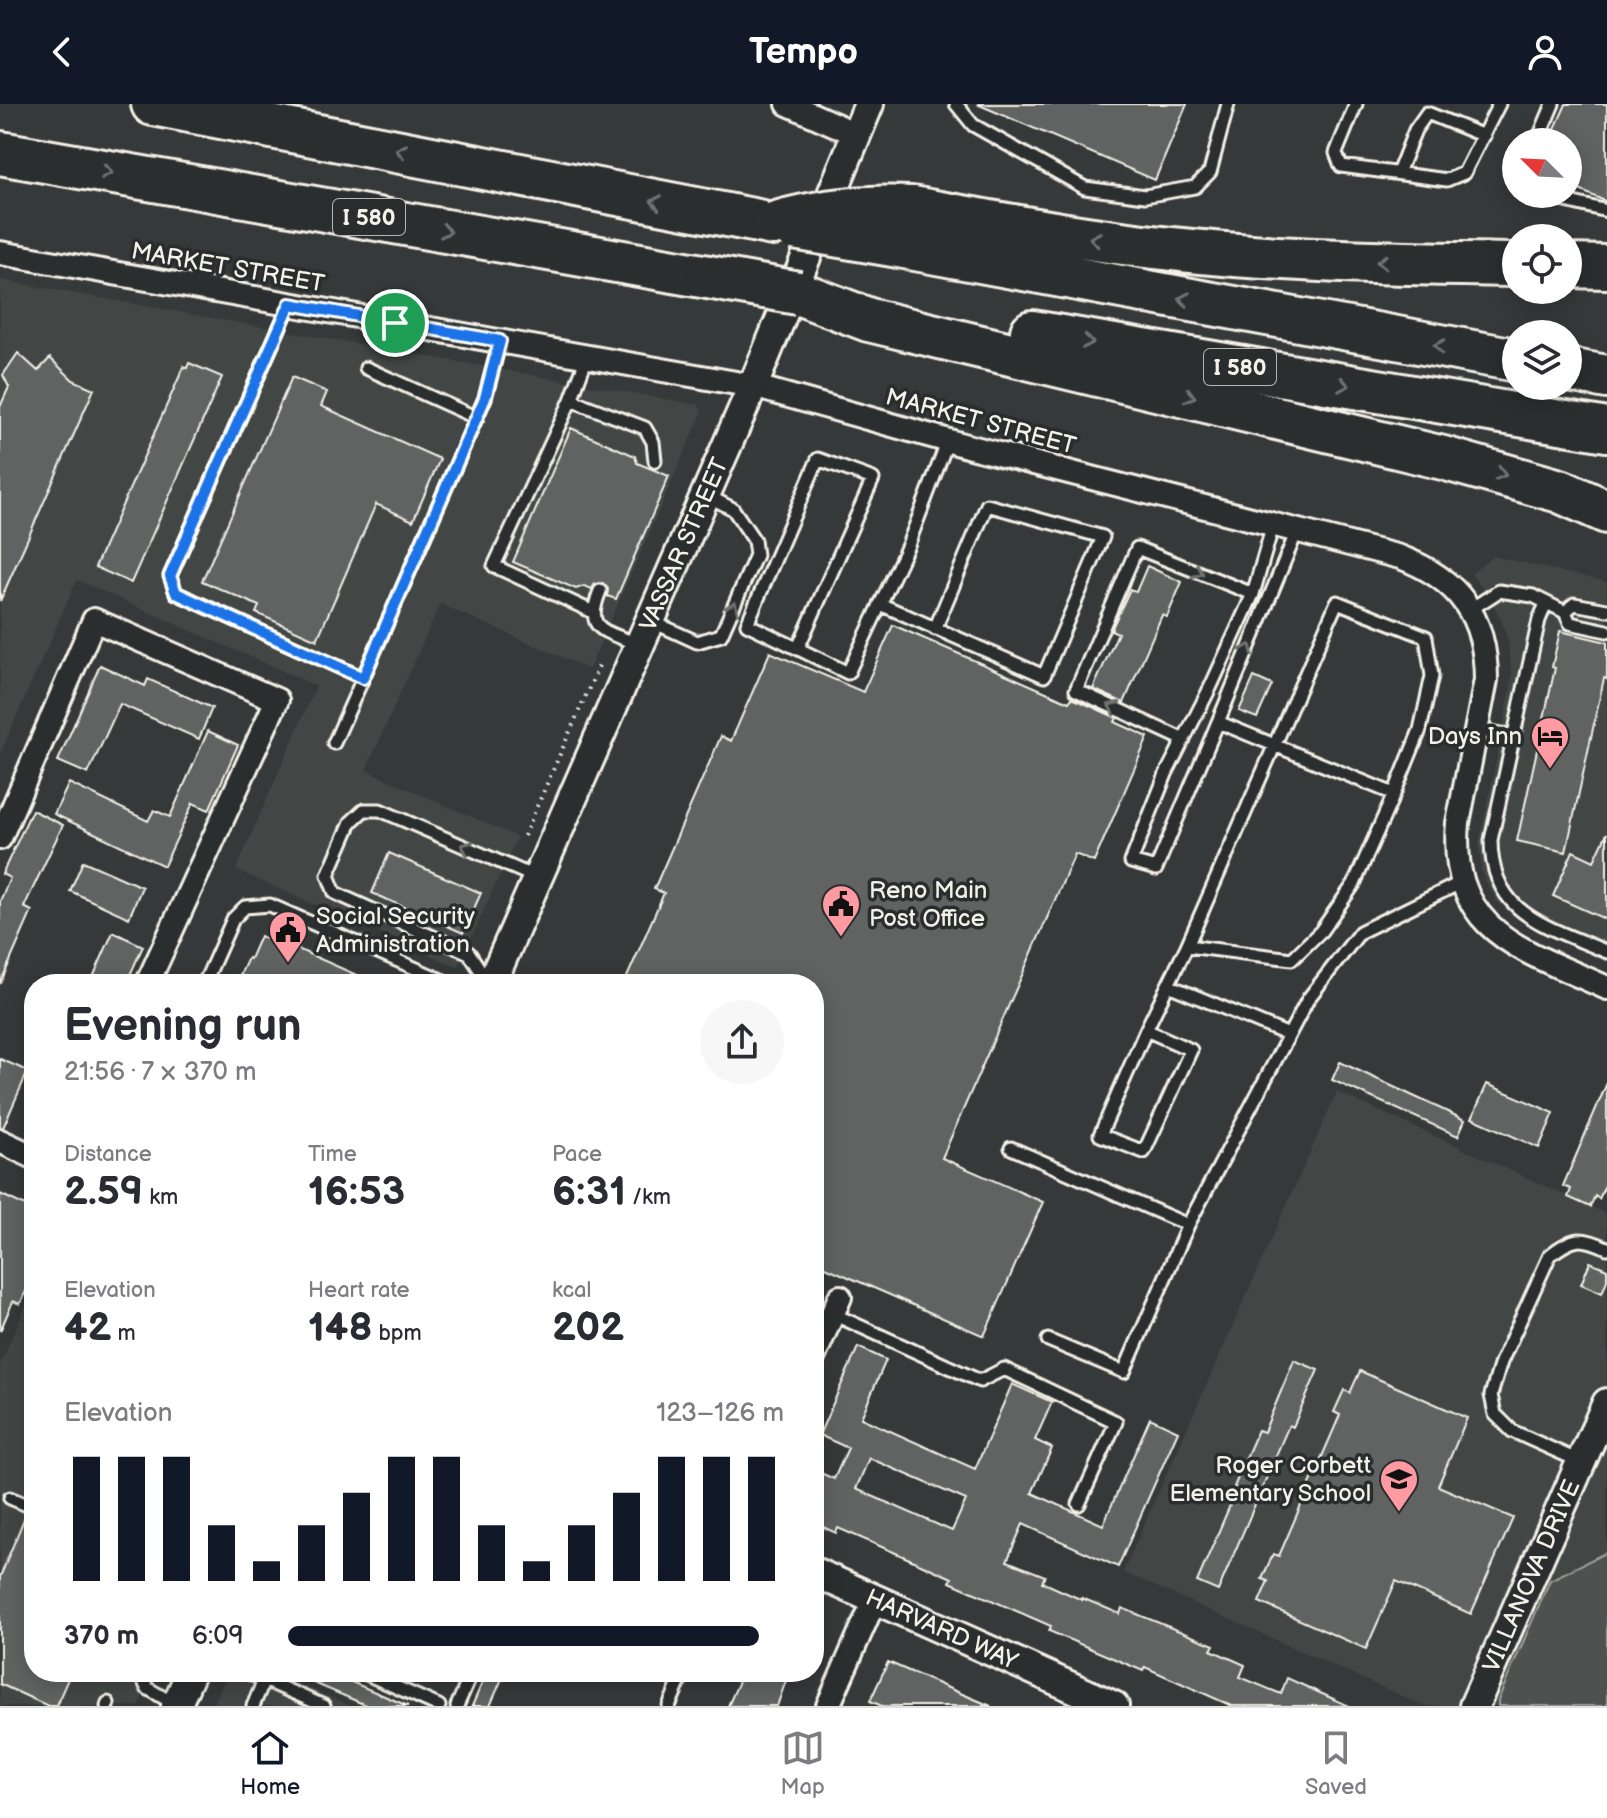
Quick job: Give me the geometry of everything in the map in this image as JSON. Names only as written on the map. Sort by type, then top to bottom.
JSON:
[{"type":"highway","points":[[153,104],[205,110],[773,224],[839,209],[905,227],[1042,231],[1184,251],[1365,262],[1502,265]]},
{"type":"highway","name":"I 580","points":[[0,153],[798,293],[871,313],[1607,430]]},
{"type":"highway","name":"I 580","points":[[905,227],[1502,357]]},
{"type":"highway","points":[[1582,266],[1607,267]]},
{"type":"highway","points":[[871,313],[1443,458],[1560,491],[1607,499]]},
{"type":"highway","points":[[1582,373],[1607,377]]},
{"type":"highway","points":[[1560,491],[1607,512]]},
{"type":"street","points":[[788,104],[856,134]]},
{"type":"street","name":"VASSAR STREET","points":[[495,974],[753,386],[869,104]]},
{"type":"street","name":"MARKET STREET","points":[[0,253],[753,386],[1423,566],[1443,579],[1471,609],[1486,657],[1486,680],[1458,823],[1456,848],[1462,882],[1477,912],[1512,945],[1607,988]]},
{"type":"street","points":[[0,838],[94,620],[277,700],[152,974]]},
{"type":"street","points":[[0,1141],[24,1147]]},
{"type":"street","points":[[824,1334],[837,1305]]},
{"type":"street","name":"VILLANOVA DRIVE","points":[[1474,1706],[1607,1403]]},
{"type":"street","name":"HARVARD WAY","points":[[824,1576],[1114,1706]]},
{"type":"street","points":[[828,1706],[875,1599]]},
{"type":"street","points":[[176,1706],[187,1682]]},
{"type":"lane","points":[[956,104],[973,125],[1085,188],[1145,196],[1195,187],[1210,172],[1228,104]]},
{"type":"lane","points":[[1356,104],[1336,153],[1341,166],[1447,180],[1464,173],[1499,104]]},
{"type":"lane","points":[[1543,128],[1553,104]]},
{"type":"lane","points":[[1398,173],[1415,130],[1427,113],[1484,136]]},
{"type":"lane","points":[[1582,205],[1607,211]]},
{"type":"lane","points":[[290,304],[170,576],[176,593],[363,678]]},
{"type":"lane","points":[[334,743],[477,418],[500,341]]},
{"type":"lane","points":[[587,357],[571,400],[494,566],[591,611]]},
{"type":"lane","points":[[366,368],[477,418]]},
{"type":"lane","points":[[571,400],[645,428],[653,442],[655,461]]},
{"type":"lane","points":[[798,648],[873,479],[818,459],[747,624],[848,673],[908,545],[948,440]]},
{"type":"lane","points":[[600,591],[591,611],[593,621],[600,627],[697,642],[721,635],[756,555],[754,540],[733,509],[706,495]]},
{"type":"lane","points":[[880,604],[935,629],[1044,676],[1103,537],[987,505],[935,629]]},
{"type":"lane","points":[[1273,525],[1253,594],[1166,774],[1131,862],[1156,869],[1297,531]]},
{"type":"lane","points":[[1184,740],[1076,690],[1137,548],[1253,594]]},
{"type":"lane","points":[[1471,609],[1499,591],[1533,596],[1565,612],[1570,623],[1607,631]]},
{"type":"lane","points":[[1146,1030],[1191,1050],[1144,1152],[1100,1135],[1146,1030],[1187,946],[1337,602],[1426,637],[1432,676],[1420,730],[1354,884],[1321,931],[1292,959],[1187,946]]},
{"type":"lane","points":[[1546,604],[1539,620],[1491,840],[1491,864],[1499,888],[1513,906],[1534,919],[1607,952]]},
{"type":"lane","points":[[1565,612],[1574,604],[1607,610]]},
{"type":"lane","points":[[1218,722],[1394,794]]},
{"type":"lane","points":[[1476,730],[1514,736]]},
{"type":"lane","points":[[483,974],[469,953],[335,893],[328,875],[351,822],[364,810],[380,810],[538,878]]},
{"type":"lane","points":[[1048,1340],[1124,1372],[1188,1225],[1308,999],[1360,932],[1462,882]]},
{"type":"lane","points":[[208,974],[233,919],[245,907],[270,905],[428,974]]},
{"type":"lane","points":[[1168,985],[1289,1035]]},
{"type":"lane","points":[[1011,1148],[1188,1225]]},
{"type":"lane","points":[[1581,1462],[1512,1431],[1495,1414],[1491,1395],[1501,1362],[1550,1255],[1565,1243],[1586,1239],[1607,1248]]},
{"type":"lane","points":[[837,1305],[980,1381],[1004,1369],[1116,1422],[1079,1504]]},
{"type":"lane","points":[[10,1498],[24,1504]]},
{"type":"lane","points":[[144,1682],[147,1688],[176,1706]]},
{"type":"lane","points":[[253,1706],[263,1682]]},
{"type":"lane","points":[[269,1682],[324,1706]]},
{"type":"lane","points":[[385,1682],[439,1706]]},
{"type":"lane","points":[[457,1706],[468,1682]]},
{"type":"lane","points":[[669,1706],[680,1682]]},
{"type":"path","points":[[524,836],[601,661]]},
{"type":"shaded area","points":[[0,280],[699,405],[702,413],[589,669],[440,604],[366,770],[517,837],[458,967],[236,870],[316,686],[77,580],[0,754]]},
{"type":"shaded area","name":"Days Inn","points":[[1493,556],[1607,582],[1607,962],[1514,918],[1495,899],[1482,874],[1479,844],[1512,674],[1501,620],[1493,603],[1471,574]]},
{"type":"shaded area","points":[[1337,1092],[1607,1214],[1607,1394],[1470,1706],[1424,1706],[1123,1572]]},
{"type":"shaded area","points":[[24,1309],[24,1682],[149,1682],[139,1706],[0,1706],[0,1365]]},
{"type":"shaded area","points":[[1607,1440],[1607,1706],[1491,1706]]},
{"type":"shaded area","points":[[1607,1552],[1607,1706],[1498,1706],[1550,1580]]},
{"type":"shaded area","points":[[224,1682],[294,1682],[351,1706],[213,1706]]},
{"type":"building","points":[[977,104],[1187,104],[1155,180]]},
{"type":"building","points":[[1566,104],[1607,104],[1607,202],[1582,191],[1582,128],[1555,128]]},
{"type":"building","points":[[18,353],[38,371],[50,358],[73,380],[94,389],[0,601],[0,407],[9,387],[3,375]]},
{"type":"building","points":[[189,363],[222,377],[131,583],[95,567],[184,366],[187,368]]},
{"type":"building","points":[[292,377],[327,392],[321,406],[440,459],[413,521],[376,504],[317,640],[256,613],[259,606],[202,581]]},
{"type":"building","points":[[571,428],[635,456],[637,463],[669,476],[616,599],[607,596],[608,589],[603,583],[595,584],[592,589],[584,586],[576,589],[513,562]]},
{"type":"building","points":[[1147,566],[1182,582],[1167,617],[1162,615],[1124,703],[1093,689],[1118,633],[1111,630],[1130,589],[1136,592]]},
{"type":"building","name":"Reno Main Post Office","points":[[893,625],[1069,702],[1072,698],[1086,704],[1148,737],[1094,862],[1075,854],[942,1158],[1043,1202],[984,1336],[824,1266],[824,974],[628,974],[664,893],[654,889],[721,736],[731,741],[770,652],[863,692]]},
{"type":"building","points":[[1560,631],[1607,642],[1607,679],[1604,678],[1566,852],[1517,841],[1555,668],[1552,667]]},
{"type":"building","points":[[100,665],[145,686],[148,679],[212,708],[199,739],[120,704],[88,774],[58,761]]},
{"type":"building","points":[[1254,677],[1272,685],[1257,718],[1239,711]]},
{"type":"building","points":[[208,731],[238,745],[209,810],[193,803],[164,866],[54,814],[69,783],[148,821],[154,810],[170,817]]},
{"type":"building","points":[[32,810],[63,825],[24,907],[32,911],[0,984],[0,901],[10,878],[2,874]]},
{"type":"building","points":[[1607,833],[1607,920],[1553,896],[1573,851],[1594,861]]},
{"type":"building","points":[[389,853],[481,893],[463,933],[372,893]]},
{"type":"building","points":[[83,861],[142,887],[129,918],[70,891]]},
{"type":"building","points":[[113,932],[143,946],[130,974],[94,974]]},
{"type":"building","name":"Social Security Administration","points":[[260,936],[283,946],[284,943],[354,974],[240,974]]},
{"type":"building","points":[[0,1059],[24,1069],[24,1080],[3,1128],[0,1127]]},
{"type":"building","points":[[1340,1062],[1465,1120],[1458,1136],[1332,1080]]},
{"type":"building","points":[[1607,1083],[1607,1181],[1599,1199],[1595,1196],[1590,1207],[1568,1197],[1571,1189],[1563,1186]]},
{"type":"building","points":[[1487,1084],[1554,1113],[1539,1148],[1472,1118]]},
{"type":"building","points":[[0,1194],[24,1205],[24,1295],[20,1304],[13,1301],[0,1331]]},
{"type":"building","points":[[1590,1262],[1607,1269],[1602,1293],[1581,1284]]},
{"type":"building","points":[[858,1347],[886,1360],[861,1418],[975,1469],[1012,1384],[1052,1402],[1035,1440],[1052,1448],[1032,1493],[1103,1525],[1150,1418],[1178,1431],[1118,1567],[1023,1524],[1007,1561],[1045,1576],[1042,1582],[1082,1600],[1120,1614],[1122,1608],[1214,1645],[1211,1650],[1245,1665],[1240,1677],[1281,1694],[1287,1678],[1349,1706],[1232,1706],[1145,1667],[1143,1671],[1049,1631],[1051,1626],[950,1582],[952,1578],[905,1557],[838,1528],[836,1533],[824,1528],[824,1474],[834,1479],[848,1448],[824,1437],[824,1424]],"holes":[[[869,1458],[966,1500],[952,1531],[856,1489]]]},
{"type":"building","points":[[1294,1360],[1318,1370],[1293,1427],[1289,1425],[1218,1591],[1197,1582],[1237,1489],[1234,1487],[1258,1430],[1264,1432]]},
{"type":"building","name":"Roger Corbett Elementary School","points":[[1360,1371],[1467,1418],[1438,1486],[1513,1518],[1471,1614],[1396,1581],[1366,1649],[1259,1602],[1268,1581],[1262,1579],[1273,1554],[1279,1556],[1340,1415],[1334,1412],[1344,1390],[1350,1393]]},
{"type":"building","points":[[24,1519],[24,1682],[67,1682],[56,1706],[48,1706],[0,1684],[0,1577]]},
{"type":"building","points":[[888,1662],[991,1706],[882,1706],[870,1701]]},
{"type":"building","points":[[312,1682],[352,1682],[408,1706],[368,1706]]},
{"type":"building","points":[[483,1682],[501,1682],[490,1706],[472,1706]]},
{"type":"building","points":[[739,1682],[785,1682],[777,1706],[728,1706]]},
{"type":"place","name":"Days Inn","points":[[1550,770]]},
{"type":"place","name":"Reno Main Post Office","points":[[841,938]]},
{"type":"place","name":"Social Security Administration","points":[[288,964]]},
{"type":"place","name":"Roger Corbett Elementary School","points":[[1399,1513]]},
{"type":"route","points":[[290,304],[395,323],[500,341],[485,398],[363,678],[176,593],[170,576],[290,304]]}]
